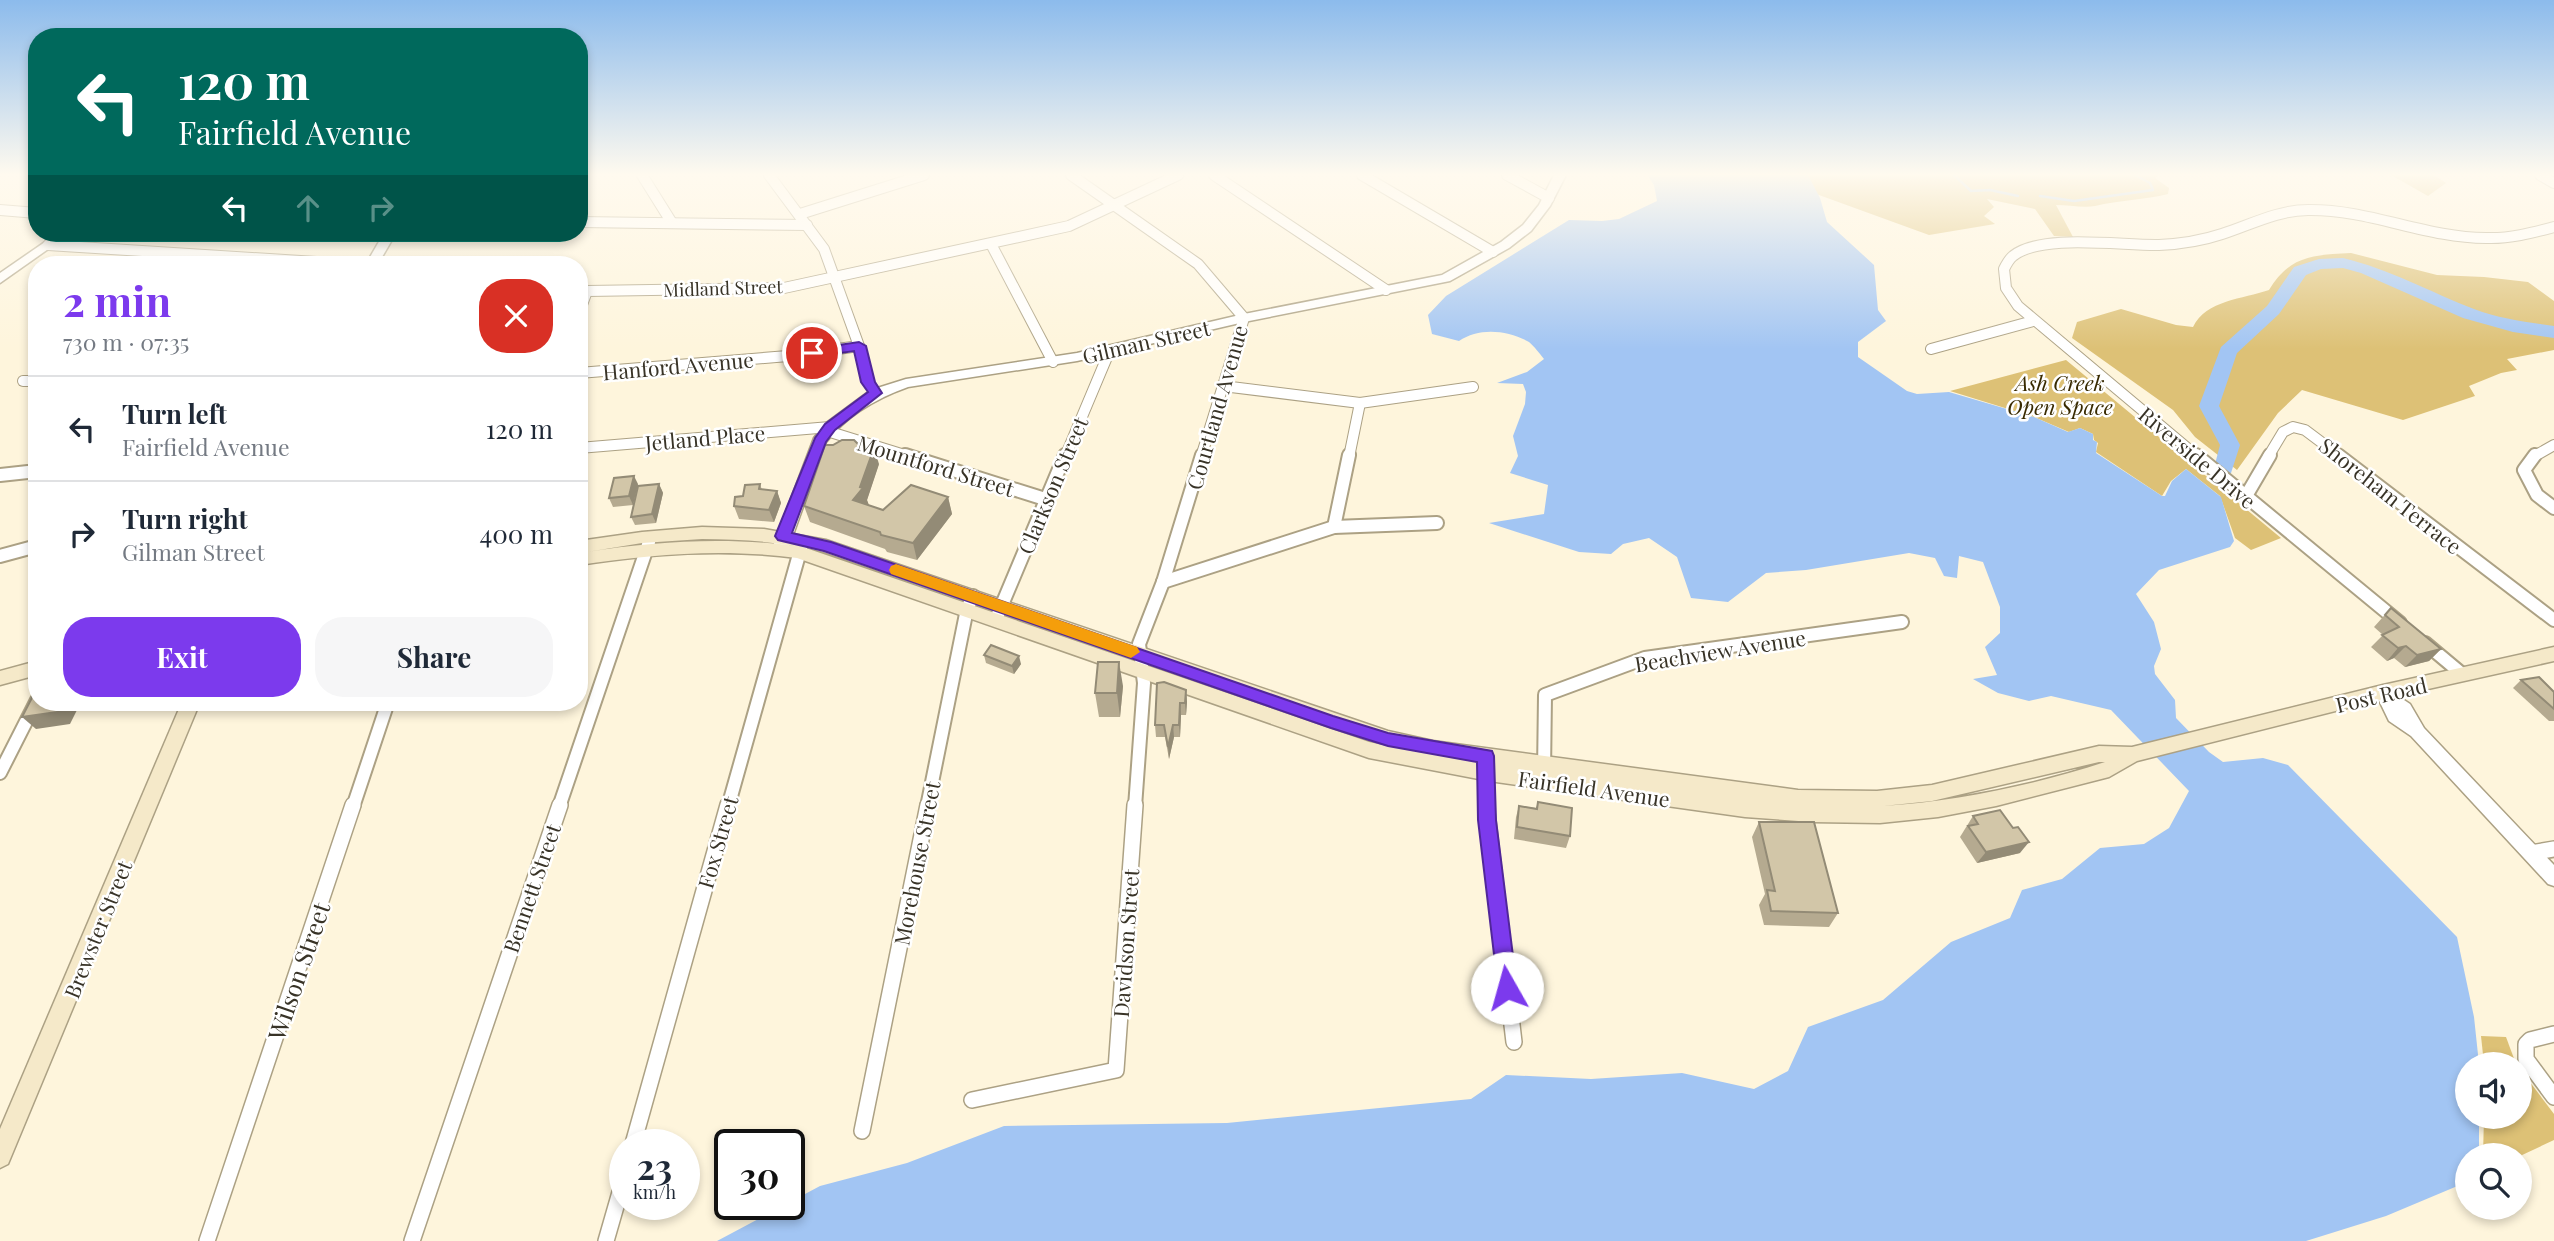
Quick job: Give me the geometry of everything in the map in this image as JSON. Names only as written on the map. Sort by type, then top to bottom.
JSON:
[{"type":"main road","name":"Fairfield Avenue","points":[[588,557],[649,541]]},
{"type":"main road","name":"Fairfield Avenue","points":[[588,546],[649,541],[734,545],[782,543],[801,546],[1354,737],[1422,763],[1485,764],[1820,815],[1880,807],[1945,807],[2004,796],[2109,769],[2137,753],[2208,736]]},
{"type":"main road","name":"Post Road","points":[[2208,736],[2383,692],[2554,654]]},
{"type":"main road","points":[[0,667],[28,659]]},
{"type":"main road","points":[[0,678],[28,670]]},
{"type":"main road","name":"Brewster Street","points":[[0,1156],[187,711]]},
{"type":"street","points":[[813,233],[824,249],[859,346],[868,382],[876,393]]},
{"type":"street","name":"Midland Street","points":[[588,291],[784,288],[1039,233]]},
{"type":"street","name":"Courtland Avenue","points":[[1140,663],[1139,644],[1163,582],[1244,318],[1198,264],[1153,233]]},
{"type":"street","points":[[1301,233],[1386,290]]},
{"type":"street","points":[[1461,233],[1493,252]]},
{"type":"street","name":"Gilman Street","points":[[782,543],[815,450],[829,429],[876,393],[917,381],[1053,362],[1110,351],[1244,318],[1446,278],[1493,252],[1520,233]]},
{"type":"street","name":"Riverside Drive","points":[[2228,233],[2180,243],[2048,244],[2018,253],[2004,270],[2003,279],[2009,295],[2033,321],[2462,674]]},
{"type":"street","name":"Riverside Drive","points":[[2432,233],[2481,240],[2532,233]]},
{"type":"street","points":[[32,256],[52,242]]},
{"type":"street","points":[[991,244],[1053,362]]},
{"type":"street","points":[[48,245],[222,256]]},
{"type":"street","points":[[0,279],[28,259]]},
{"type":"street","points":[[1931,349],[2033,321]]},
{"type":"street","name":"Hanford Avenue","points":[[588,372],[788,356],[859,346]]},
{"type":"street","name":"Clarkson Street","points":[[998,613],[1110,351]]},
{"type":"street","points":[[23,381],[28,381]]},
{"type":"street","points":[[1223,386],[1360,403],[1473,387]]},
{"type":"street","points":[[1334,527],[1360,403]]},
{"type":"street","name":"Shoreham Terrace","points":[[2246,496],[2283,432],[2293,427],[2305,430],[2554,620]]},
{"type":"street","name":"Mountford Street","points":[[829,429],[1045,499]]},
{"type":"street","name":"Jetland Place","points":[[588,447],[829,429]]},
{"type":"street","points":[[2554,445],[2534,456],[2524,470],[2537,495],[2554,508]]},
{"type":"street","points":[[0,475],[28,472]]},
{"type":"street","points":[[1163,582],[1334,527],[1437,523]]},
{"type":"street","name":"Bennett Street","points":[[412,1241],[649,541]]},
{"type":"street","name":"Fox Street","points":[[637,1129],[801,546]]},
{"type":"street","points":[[0,556],[28,548]]},
{"type":"street","name":"Morehouse Street","points":[[862,1131],[970,603]]},
{"type":"street","name":"Beachview Avenue","points":[[1544,773],[1545,695],[1645,658],[1902,622]]},
{"type":"street","name":"Davidson Street","points":[[972,1100],[1116,1070],[1144,683],[1140,663]]},
{"type":"street","points":[[2383,692],[2389,709],[2404,725],[2417,731],[2554,878]]},
{"type":"street","points":[[0,773],[31,711]]},
{"type":"street","name":"Wilson Street","points":[[207,1241],[385,711]]},
{"type":"street","points":[[1485,764],[1487,820],[1514,1042]]},
{"type":"street","points":[[2531,853],[2554,849]]},
{"type":"street","points":[[2554,1034],[2530,1040],[2526,1044],[2526,1059],[2554,1097]]},
{"type":"street","points":[[606,1241],[612,1220]]},
{"type":"green space","points":[[2052,233],[2071,233],[2073,237],[2054,236]]},
{"type":"green space","points":[[2351,253],[2437,275],[2528,282],[2554,301],[2554,350],[2507,359],[2517,370],[2501,373],[2469,386],[2475,396],[2403,420],[2302,390],[2278,413],[2237,470],[2195,437],[2173,410],[2072,338],[2077,322],[2121,309],[2176,325],[2193,327],[2199,318],[2216,306],[2269,290],[2277,278],[2294,263],[2314,256]]},
{"type":"green space","name":"Ash Creek Open Space","points":[[2066,360],[2281,538],[2251,550],[2235,538],[2220,496],[2186,469],[2171,481],[2162,496],[2096,452],[2098,443],[2093,434],[2080,428],[2069,432],[2034,417],[1950,391]]},
{"type":"green space","points":[[2481,1036],[2506,1037],[2512,1052],[2483,1052]]},
{"type":"green space","points":[[2532,1085],[2554,1114],[2554,1140],[2532,1150],[2532,1143],[2483,1143],[2484,1129],[2532,1129]]},
{"type":"water","points":[[1548,233],[1839,233],[1874,265],[1878,310],[1886,321],[1858,342],[1858,357],[1907,391],[1917,394],[1949,392],[2034,417],[2068,432],[2080,428],[2093,434],[2093,440],[2097,442],[2096,453],[2162,496],[2165,496],[2172,481],[2186,469],[2221,497],[2234,541],[2230,547],[2159,570],[2136,594],[2154,622],[2161,649],[2154,666],[2155,674],[2175,700],[2176,718],[2209,752],[2223,762],[2263,758],[2288,765],[2457,937],[2474,1017],[2478,1052],[2455,1052],[2455,1129],[2479,1129],[2479,1143],[2455,1143],[2455,1187],[2386,1216],[2306,1241],[717,1241],[756,1220],[805,1220],[805,1194],[820,1186],[907,1163],[1004,1126],[1227,1123],[1471,1099],[1506,1075],[1591,1079],[1682,1073],[1754,1089],[1788,1071],[1808,1027],[1883,1000],[1951,942],[2010,918],[2022,890],[2062,879],[2100,848],[2144,844],[2169,828],[2189,791],[2111,710],[2051,696],[2029,701],[1998,693],[1973,679],[1997,675],[1985,647],[2000,633],[2000,607],[1983,562],[1959,556],[1957,578],[1944,576],[1935,558],[1909,553],[1806,570],[1766,573],[1728,602],[1691,598],[1677,557],[1649,538],[1623,544],[1611,554],[1579,552],[1489,523],[1544,514],[1548,485],[1510,473],[1518,456],[1513,436],[1525,404],[1526,392],[1523,384],[1497,383],[1527,372],[1544,359],[1529,342],[1512,335],[1484,332],[1459,341],[1432,334],[1428,315],[1446,296]]},
{"type":"building","points":[[842,440],[854,440],[860,446],[874,448],[860,487],[863,488],[853,500],[883,510],[911,485],[948,497],[913,543],[881,535],[880,532],[804,506],[825,445],[833,445]]},
{"type":"building","points":[[634,476],[629,496],[609,498],[614,478]]},
{"type":"building","points":[[659,484],[652,514],[631,517],[638,486]]},
{"type":"building","points":[[760,484],[759,489],[777,491],[769,510],[734,506],[735,497],[743,496],[745,485]]},
{"type":"building","points":[[2391,608],[2441,649],[2417,655],[2406,646],[2398,648],[2382,635],[2399,627],[2385,615]]},
{"type":"building","points":[[991,645],[1019,656],[1012,666],[984,655]]},
{"type":"building","points":[[1098,662],[1119,662],[1117,693],[1095,693]]},
{"type":"building","points":[[2539,677],[2554,692],[2554,709],[2521,680]]},
{"type":"building","points":[[1164,682],[1186,690],[1185,703],[1180,703],[1179,725],[1173,725],[1168,747],[1164,725],[1155,725],[1157,683]]},
{"type":"building","points":[[28,705],[28,711],[58,711],[57,712],[22,717]]},
{"type":"building","points":[[1538,802],[1572,808],[1570,836],[1517,827],[1519,806],[1537,809]]},
{"type":"building","points":[[2000,810],[2013,828],[2018,827],[2029,842],[1986,852],[1968,826],[1978,824],[1973,816]]},
{"type":"building","points":[[1759,822],[1814,822],[1838,913],[1771,911],[1767,890],[1775,891]]},
{"type":"waterway","points":[[2224,468],[2230,445],[2209,406],[2228,351],[2273,310],[2300,271],[2319,264],[2343,263],[2367,269],[2470,314],[2513,326],[2554,332]]},
{"type":"slow traffic","points":[[896,570],[1131,652]]},
{"type":"route","points":[[812,353],[859,346],[868,382],[876,393],[830,427],[820,441],[783,536],[826,546],[1388,740],[1485,756],[1487,820],[1507,988]]}]
